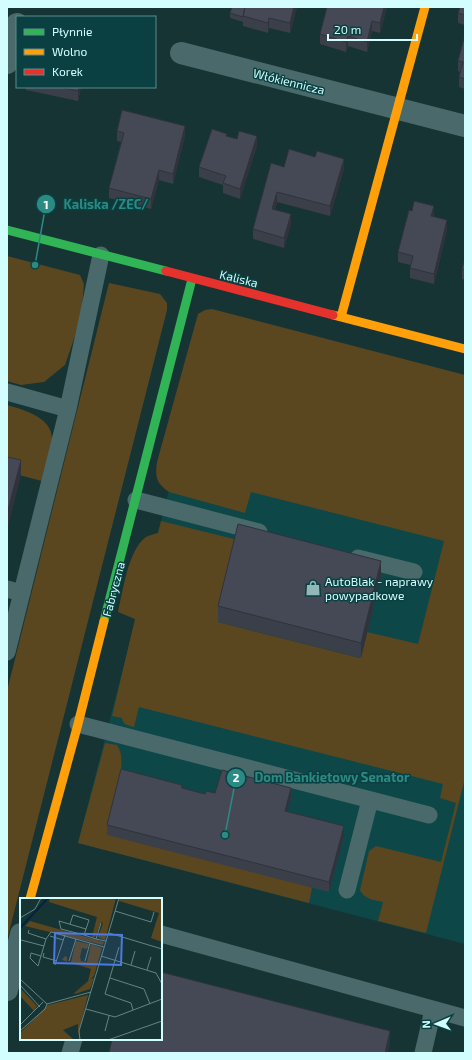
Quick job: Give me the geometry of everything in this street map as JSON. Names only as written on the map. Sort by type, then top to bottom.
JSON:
[{"type":"street","points":[[341,317],[425,7]]},
{"type":"street","points":[[7,62],[16,28]]},
{"type":"street","name":"Włókiennicza","points":[[181,53],[465,126]]},
{"type":"street","name":"Kaliska","points":[[7,230],[465,349]]},
{"type":"street","name":"Fabryczna","points":[[30,898],[78,724],[192,279]]},
{"type":"street","points":[[7,990],[20,938]]},
{"type":"lane","points":[[7,652],[14,591],[68,409],[102,255]]},
{"type":"lane","points":[[7,392],[68,409]]},
{"type":"lane","points":[[136,500],[271,535]]},
{"type":"lane","points":[[346,555],[414,572]]},
{"type":"lane","points":[[78,724],[429,815]]},
{"type":"lane","points":[[348,890],[370,800]]},
{"type":"lane","points":[[162,934],[465,1018]]},
{"type":"lane","points":[[423,1053],[433,1010]]},
{"type":"lane","points":[[70,1053],[74,1040]]},
{"type":"shaded area","points":[[7,256],[80,275],[84,284],[82,307],[75,336],[65,365],[44,382],[21,385],[7,381]]},
{"type":"shaded area","points":[[109,283],[160,294],[167,303],[167,310],[7,940],[7,691]]},
{"type":"shaded area","points":[[212,309],[465,375],[465,778],[426,933],[378,921],[383,902],[367,897],[360,890],[369,851],[376,846],[441,862],[456,803],[440,798],[443,784],[139,707],[134,727],[124,723],[122,718],[112,716],[135,619],[118,612],[124,582],[135,551],[146,537],[158,533],[161,521],[238,540],[218,622],[360,658],[367,632],[418,644],[444,541],[251,492],[245,513],[169,492],[161,486],[156,476],[157,462],[198,314],[205,310]]},
{"type":"shaded area","points":[[198,378],[465,447],[465,944],[78,843]]},
{"type":"shaded area","points":[[7,405],[21,409],[36,416],[47,425],[52,438],[52,448],[46,482],[7,472]]},
{"type":"shaded area","points":[[105,743],[117,745],[121,756],[122,774],[312,888],[309,903],[78,843]]},
{"type":"building","points":[[232,7],[245,7],[243,17],[230,13]]},
{"type":"building","points":[[245,7],[294,7],[290,23],[269,18],[268,23],[243,16]]},
{"type":"building","points":[[327,7],[384,7],[380,23],[372,21],[367,42],[348,36],[346,42],[320,34]]},
{"type":"building","points":[[460,7],[465,7],[465,15],[458,13]]},
{"type":"building","points":[[465,35],[465,79],[459,77],[463,62],[458,61]]},
{"type":"building","points":[[64,88],[79,88],[78,91]]},
{"type":"building","points":[[122,110],[185,126],[173,174],[159,170],[151,199],[109,188],[124,133],[117,131]]},
{"type":"building","points":[[212,129],[227,134],[226,136],[237,139],[239,131],[257,136],[240,189],[223,183],[226,176],[199,167]]},
{"type":"building","points":[[289,149],[315,157],[317,151],[344,159],[330,206],[277,192],[272,209],[291,214],[284,238],[253,229],[271,163],[284,167]]},
{"type":"building","points":[[414,201],[434,206],[431,216],[447,220],[434,274],[410,268],[413,256],[398,252],[409,210],[412,211]]},
{"type":"building","points":[[465,258],[465,270],[462,269]]},
{"type":"building","points":[[7,457],[21,460],[7,514]]},
{"type":"building","points":[[238,524],[381,561],[361,643],[218,606]]},
{"type":"building","points":[[121,769],[182,785],[182,788],[205,794],[206,791],[215,793],[222,770],[291,788],[285,811],[344,826],[329,882],[107,825]]},
{"type":"building","points":[[162,972],[390,1031],[385,1053],[109,1053],[112,1040],[162,1040]]},
{"type":"traffic: fast","points":[[7,230],[166,271]]},
{"type":"traffic: fast","points":[[104,621],[192,279]]},
{"type":"traffic: slow","points":[[341,317],[425,7]]},
{"type":"traffic: slow","points":[[333,315],[465,349]]},
{"type":"traffic: slow","points":[[30,898],[78,724],[104,621]]},
{"type":"traffic: jam","points":[[166,271],[333,315]]},
{"type":"place","name":"Kaliska /ZEC/","points":[[35,265]]},
{"type":"place","name":"AutoBlak - naprawy powypadkowe","points":[[313,588]]},
{"type":"place","name":"Dom Bankietowy Senator","points":[[225,835]]}]
